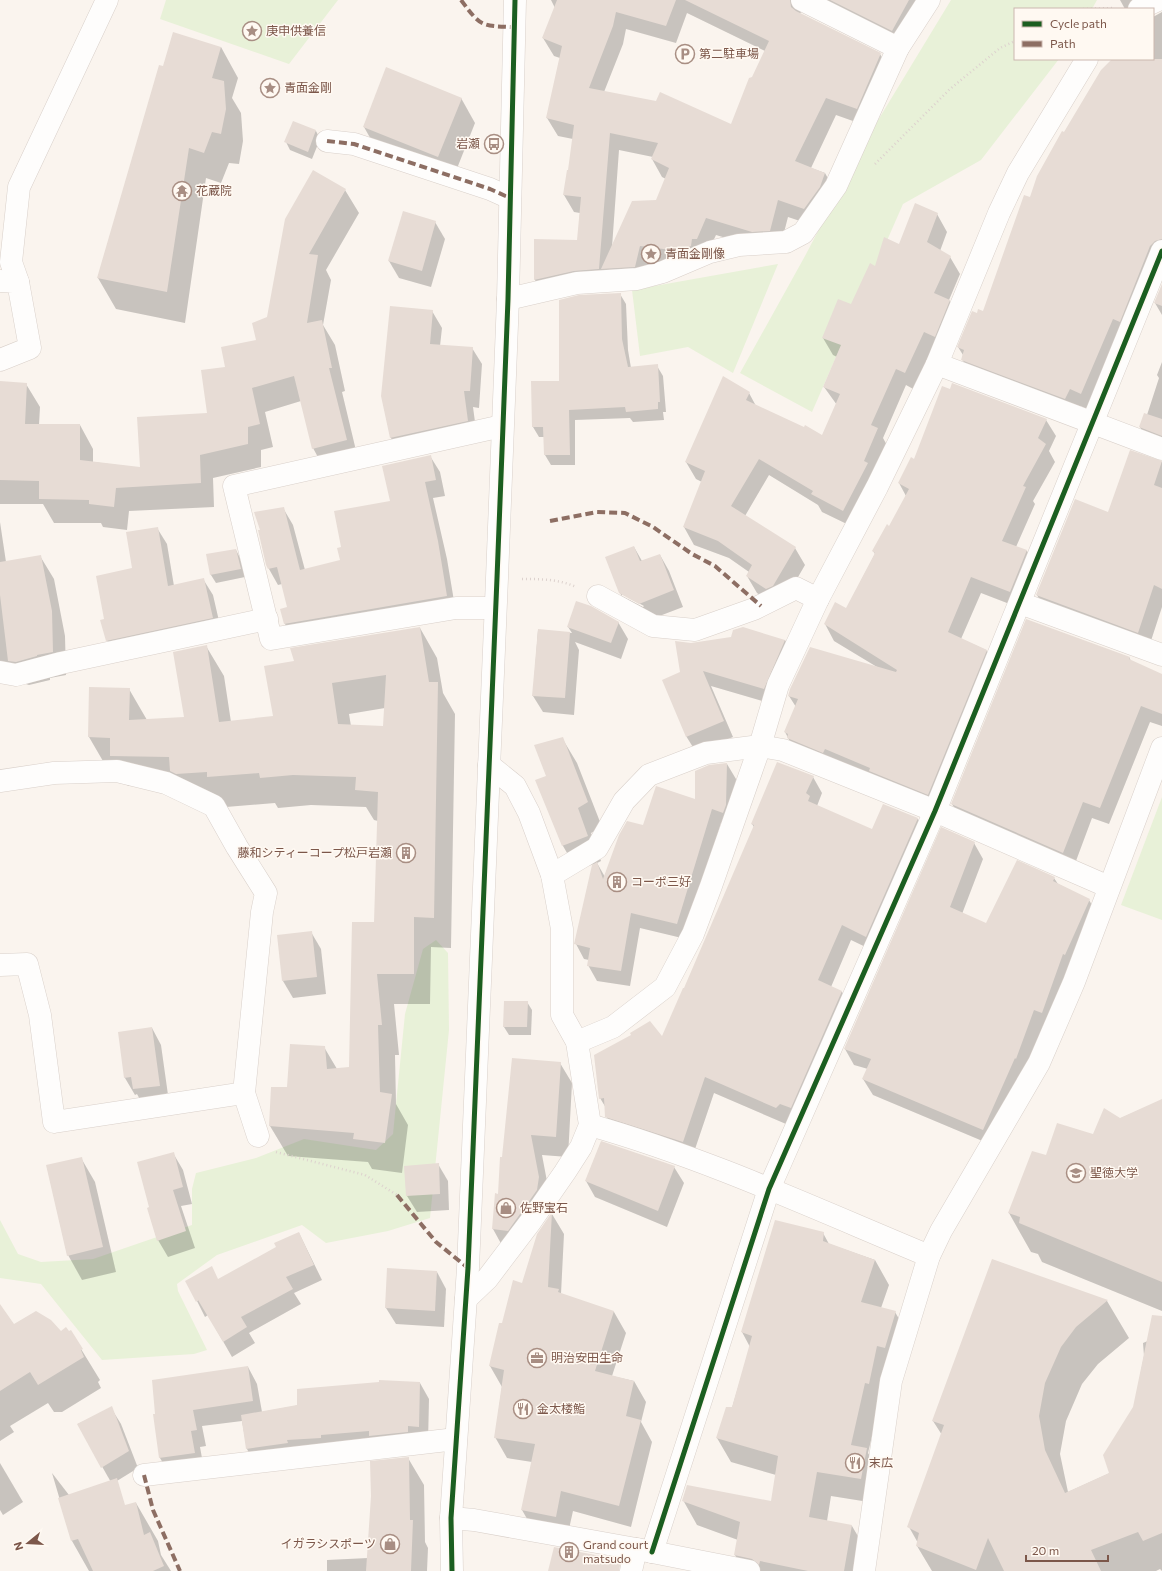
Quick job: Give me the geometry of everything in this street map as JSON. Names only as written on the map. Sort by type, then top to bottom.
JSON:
[{"type":"street","points":[[0,360],[30,348],[9,282],[19,187],[107,0]]},
{"type":"street","points":[[452,1571],[451,1518],[466,1299],[497,578],[508,299],[515,0]]},
{"type":"street","points":[[802,0],[898,48]]},
{"type":"street","points":[[508,299],[577,283],[637,279],[663,272],[717,250],[739,245],[786,242],[802,233],[836,186],[866,116],[898,48],[929,0]]},
{"type":"street","points":[[1133,8],[1158,0]]},
{"type":"street","points":[[577,1042],[612,1027],[665,987],[693,934],[760,746],[778,685],[818,599],[877,487],[937,364],[999,213],[1018,173],[1086,60]]},
{"type":"street","points":[[327,141],[354,144],[490,189],[510,198]]},
{"type":"street","points":[[631,1571],[644,1550],[769,1189],[935,811],[1093,425],[1139,303],[1162,251]]},
{"type":"street","points":[[937,364],[1093,425],[1162,449]]},
{"type":"street","points":[[495,608],[456,608],[271,639],[234,486],[502,426]]},
{"type":"street","points":[[598,596],[653,626],[695,630],[754,609],[796,588],[818,599]]},
{"type":"street","points":[[1020,604],[1162,655]]},
{"type":"street","points":[[0,672],[16,674],[267,619]]},
{"type":"street","points":[[552,876],[597,848],[624,801],[649,775],[706,753],[760,746],[783,750],[935,811],[1109,887]]},
{"type":"street","points":[[864,1571],[891,1380],[929,1256],[940,1232],[1039,1063],[1074,982],[1162,748]]},
{"type":"street","points":[[466,1299],[487,1279],[531,1221],[581,1147],[590,1125],[577,1042],[562,1015],[562,929],[552,876],[529,813],[515,786],[489,765]]},
{"type":"street","points":[[0,781],[54,773],[117,771],[166,783],[214,806],[237,847],[266,893],[262,912],[244,1093],[258,1136]]},
{"type":"street","points":[[0,966],[27,964],[40,1015],[54,1122],[244,1093]]},
{"type":"street","points":[[590,1125],[636,1138],[769,1189],[929,1256]]},
{"type":"street","points":[[144,1475],[456,1439]]},
{"type":"street","points":[[451,1518],[474,1520],[644,1550],[749,1571]]},
{"type":"path","points":[[1096,8],[1119,8]]},
{"type":"path","points":[[844,168],[858,171],[873,166],[950,89],[1000,48],[1014,41]]},
{"type":"path","points":[[497,578],[542,579],[567,583],[598,596]]},
{"type":"path","points":[[258,1136],[278,1153],[324,1163],[365,1175],[397,1195]]},
{"type":"green space","points":[[166,0],[338,0],[289,64],[160,19]]},
{"type":"green space","points":[[951,0],[1097,0],[1093,8],[1014,8],[1014,60],[1058,60],[981,160],[903,204],[812,412],[740,373],[805,256],[866,140]]},
{"type":"green space","points":[[778,264],[733,373],[688,347],[640,356],[632,290]]},
{"type":"green space","points":[[1162,797],[1162,920],[1121,905]]},
{"type":"green space","points":[[436,940],[448,953],[449,1030],[430,1218],[388,1231],[326,1243],[302,1225],[217,1255],[177,1284],[178,1291],[207,1350],[194,1354],[102,1360],[41,1284],[0,1278],[0,1220],[18,1254],[41,1262],[93,1259],[192,1225],[192,1189],[196,1173],[256,1158],[304,1139],[376,1150],[393,1134],[405,1014],[423,949]]},
{"type":"building","points":[[557,0],[676,0],[666,26],[616,12],[613,26],[589,88],[656,101],[660,92],[731,124],[749,78],[752,77],[769,41],[685,0],[790,0],[791,7],[796,11],[881,53],[857,109],[826,98],[795,161],[825,173],[820,187],[804,209],[778,200],[770,231],[752,232],[706,218],[697,239],[692,239],[691,246],[679,251],[640,246],[635,267],[601,269],[632,201],[656,200],[669,168],[651,159],[658,143],[610,133],[599,269],[574,271],[534,280],[534,239],[577,240],[581,197],[563,195],[574,125],[546,118],[562,46],[542,38]]},
{"type":"building","points":[[830,0],[909,0],[892,31]]},
{"type":"building","points":[[173,32],[221,47],[212,78],[224,81],[226,109],[221,134],[212,132],[204,153],[189,148],[167,292],[97,278],[159,65],[163,66]]},
{"type":"building","points":[[1162,59],[1162,239],[1155,241],[1150,246],[1120,322],[1113,319],[1081,394],[1070,389],[1065,399],[961,360],[964,350],[957,347],[972,311],[977,313],[978,309],[983,311],[1024,195],[1030,197],[1037,176],[1062,131],[1064,132],[1101,70],[1111,60]]},
{"type":"building","points":[[386,67],[462,98],[438,157],[363,127]]},
{"type":"building","points":[[293,121],[316,130],[308,152],[284,142]]},
{"type":"building","points":[[313,170],[346,189],[309,254],[318,255],[307,323],[322,320],[332,368],[329,368],[347,440],[312,449],[294,376],[252,388],[260,424],[248,427],[248,444],[200,455],[201,483],[116,488],[114,507],[89,504],[89,500],[39,499],[39,481],[0,480],[0,381],[27,383],[25,424],[80,424],[80,460],[140,467],[137,417],[207,413],[201,370],[225,367],[221,347],[256,340],[252,323],[267,317],[285,219]]},
{"type":"building","points":[[915,203],[938,213],[927,242],[951,256],[934,293],[950,300],[935,337],[924,332],[905,373],[896,369],[871,425],[878,428],[864,461],[868,463],[843,511],[811,494],[813,491],[759,459],[731,506],[796,547],[773,586],[766,589],[746,576],[752,565],[718,541],[683,527],[705,471],[685,462],[723,376],[750,392],[746,400],[804,427],[805,425],[822,435],[840,394],[823,387],[841,345],[822,338],[838,299],[851,304],[870,263],[875,266],[884,237],[899,244]]},
{"type":"building","points":[[403,211],[436,221],[422,271],[388,261]]},
{"type":"building","points":[[1162,284],[1162,306],[1154,303]]},
{"type":"building","points":[[621,293],[622,339],[628,367],[658,364],[660,402],[658,402],[658,409],[626,412],[625,407],[569,410],[570,455],[544,455],[543,427],[532,427],[531,381],[559,381],[559,300],[579,295]]},
{"type":"building","points":[[390,306],[433,310],[430,344],[473,347],[470,391],[464,391],[468,421],[390,438],[381,396]]},
{"type":"building","points":[[952,383],[1047,419],[1038,438],[1046,444],[1023,486],[1026,487],[1002,541],[1027,550],[1010,592],[971,577],[948,632],[987,650],[928,795],[869,771],[870,768],[825,749],[823,753],[787,738],[788,734],[784,732],[798,699],[788,696],[790,689],[810,647],[896,672],[897,670],[824,624],[835,602],[846,608],[875,553],[872,551],[887,524],[889,526],[909,489],[898,483],[911,457],[914,459],[942,386],[950,389]]},
{"type":"building","points":[[1144,413],[1162,419],[1162,436],[1139,427]]},
{"type":"building","points":[[1130,450],[1162,461],[1154,485],[1162,488],[1162,589],[1154,585],[1138,633],[1036,595],[1075,499],[1108,512]]},
{"type":"building","points":[[431,455],[436,480],[425,482],[438,541],[447,596],[284,624],[280,609],[287,607],[277,567],[268,569],[266,565],[258,530],[260,530],[254,512],[284,507],[300,570],[340,560],[337,548],[341,547],[334,511],[390,501],[382,466]]},
{"type":"building","points":[[158,527],[168,586],[204,578],[213,618],[106,641],[100,620],[104,619],[96,576],[132,568],[126,532]]},
{"type":"building","points":[[634,546],[640,561],[660,554],[674,590],[639,604],[619,593],[605,557]]},
{"type":"building","points":[[236,549],[241,569],[210,575],[206,554]]},
{"type":"building","points":[[41,555],[52,611],[53,652],[37,655],[16,662],[8,661],[0,595],[0,562]]},
{"type":"building","points":[[576,601],[591,606],[619,622],[611,643],[567,627]]},
{"type":"building","points":[[1026,619],[1130,657],[1129,659],[1162,674],[1162,714],[1141,706],[1100,808],[1083,802],[1063,853],[951,804]]},
{"type":"building","points":[[420,627],[429,682],[438,682],[434,918],[414,917],[414,974],[377,974],[382,1025],[378,1025],[380,1092],[392,1094],[385,1143],[353,1139],[354,1133],[269,1126],[271,1087],[287,1087],[290,1044],[325,1046],[327,1069],[349,1067],[352,922],[374,922],[378,792],[355,790],[356,777],[293,775],[260,778],[259,773],[207,777],[207,772],[176,774],[170,771],[169,757],[110,756],[110,738],[88,737],[89,687],[130,688],[129,720],[184,717],[173,652],[207,645],[219,722],[273,716],[264,666],[294,661],[290,648]],"holes":[[[386,675],[383,726],[338,724],[332,683]]]},
{"type":"building","points":[[743,627],[785,640],[764,689],[703,671],[724,721],[686,737],[662,680],[680,672],[675,641],[691,643],[731,637],[733,630]]},
{"type":"building","points":[[538,629],[570,632],[565,698],[532,696]]},
{"type":"building","points":[[563,737],[588,802],[578,808],[588,836],[562,846],[535,780],[546,776],[534,745]]},
{"type":"building","points":[[777,762],[814,776],[806,793],[810,796],[808,801],[872,829],[883,804],[918,818],[866,937],[842,925],[818,980],[842,991],[791,1108],[780,1104],[776,1108],[705,1077],[683,1142],[605,1117],[604,1098],[599,1099],[594,1055],[631,1035],[630,1033],[650,1021],[662,1036],[754,825],[751,824]]},
{"type":"building","points":[[727,763],[726,805],[723,813],[712,809],[677,924],[631,913],[621,971],[587,966],[590,948],[574,944],[592,865],[597,862],[603,879],[619,835],[627,821],[643,825],[656,786],[695,799],[695,771],[709,765]]},
{"type":"building","points":[[941,827],[975,842],[950,907],[986,923],[1017,860],[1055,877],[1053,881],[1090,899],[1065,955],[1063,954],[1042,1013],[1034,1010],[1016,1059],[1015,1058],[983,1130],[862,1079],[871,1059],[844,1049]]},
{"type":"building","points":[[312,931],[317,977],[282,981],[277,935]]},
{"type":"building","points":[[504,1001],[528,1001],[527,1027],[503,1027]]},
{"type":"building","points":[[152,1027],[160,1086],[133,1089],[131,1077],[124,1078],[118,1032]]},
{"type":"building","points":[[512,1058],[561,1062],[556,1137],[531,1135],[539,1177],[537,1190],[508,1231],[492,1229],[495,1193],[498,1194],[500,1157],[502,1157]]},
{"type":"building","points":[[1162,1099],[1162,1282],[1019,1223],[1020,1217],[1008,1213],[1032,1151],[1046,1155],[1057,1123],[1093,1134],[1104,1108],[1120,1118]]},
{"type":"building","points":[[601,1141],[675,1166],[658,1211],[585,1181]]},
{"type":"building","points":[[174,1152],[183,1187],[173,1190],[186,1231],[157,1241],[147,1208],[149,1207],[137,1162]]},
{"type":"building","points":[[82,1157],[103,1247],[67,1256],[46,1165]]},
{"type":"building","points":[[439,1163],[440,1194],[406,1196],[404,1166]]},
{"type":"building","points":[[552,1212],[548,1287],[559,1289],[558,1292],[614,1311],[595,1371],[634,1381],[626,1416],[641,1420],[619,1506],[561,1491],[556,1517],[521,1510],[535,1444],[494,1438],[504,1370],[489,1366],[499,1323],[502,1323],[513,1280],[522,1283],[537,1234]]},
{"type":"building","points":[[775,1220],[824,1232],[823,1241],[875,1260],[861,1302],[896,1311],[885,1348],[877,1346],[869,1384],[865,1383],[851,1445],[867,1448],[861,1479],[817,1472],[809,1517],[852,1525],[844,1571],[808,1571],[760,1561],[759,1565],[752,1559],[734,1555],[740,1522],[682,1501],[687,1485],[771,1501],[778,1456],[716,1438],[726,1407],[732,1407],[752,1336],[741,1332]]},
{"type":"building","points":[[299,1232],[314,1265],[286,1277],[293,1289],[241,1317],[247,1327],[223,1342],[198,1300],[196,1302],[185,1281],[212,1266],[218,1279],[276,1247],[274,1243]]},
{"type":"building","points":[[992,1259],[1108,1300],[1076,1327],[1061,1347],[1045,1383],[1039,1416],[1045,1450],[1065,1493],[1109,1473],[1103,1455],[1133,1407],[1152,1315],[1162,1316],[1162,1533],[1143,1541],[1138,1532],[1091,1550],[1101,1571],[1004,1571],[988,1538],[976,1570],[916,1546],[919,1533],[907,1527],[944,1425],[932,1421]]},
{"type":"building","points":[[387,1268],[437,1271],[435,1311],[385,1308]]},
{"type":"building","points":[[0,1304],[14,1324],[36,1311],[51,1320],[61,1331],[66,1327],[69,1331],[71,1330],[83,1349],[81,1350],[84,1357],[38,1385],[30,1372],[0,1391]]},
{"type":"building","points":[[248,1366],[253,1401],[193,1410],[197,1430],[191,1431],[195,1453],[159,1458],[153,1414],[155,1414],[152,1380]]},
{"type":"building","points":[[379,1380],[420,1382],[419,1427],[408,1426],[408,1432],[369,1436],[369,1431],[321,1435],[321,1438],[287,1440],[288,1443],[246,1449],[241,1415],[297,1405],[297,1389],[379,1382]]},
{"type":"building","points":[[112,1406],[129,1451],[101,1468],[77,1424]]},
{"type":"building","points":[[409,1457],[410,1520],[413,1520],[411,1571],[366,1571],[371,1496],[370,1461]]},
{"type":"building","points":[[117,1478],[125,1505],[136,1502],[144,1535],[150,1532],[164,1566],[153,1571],[93,1571],[78,1539],[71,1541],[58,1498]]},
{"type":"building","name":"Grand court matsudo","points":[[554,1547],[621,1560],[619,1571],[548,1571]]},
{"type":"marked path","points":[[461,0],[473,15],[483,23],[495,26],[514,27]]},
{"type":"marked path","points":[[327,141],[354,144],[490,189],[510,198]]},
{"type":"marked path","points":[[550,521],[597,512],[625,513],[653,527],[692,554],[715,566],[761,606]]},
{"type":"marked path","points":[[397,1195],[436,1242],[468,1268]]},
{"type":"marked path","points":[[144,1475],[153,1510],[180,1571]]},
{"type":"cycle path","points":[[452,1571],[451,1518],[468,1268],[497,578],[508,299],[515,0]]},
{"type":"cycle path","points":[[652,1552],[769,1189],[935,811],[1162,251]]},
{"type":"place","name":"庚申供養信","points":[[252,31]]},
{"type":"place","name":"第二駐車場","points":[[685,54]]},
{"type":"place","name":"青面金剛","points":[[270,88]]},
{"type":"place","name":"岩瀬","points":[[494,144]]},
{"type":"place","name":"花蔵院","points":[[182,191]]},
{"type":"place","name":"青面金剛像","points":[[651,254]]},
{"type":"place","name":"藤和シティーコープ松戸岩瀬","points":[[406,853]]},
{"type":"place","name":"コーポ三好","points":[[617,882]]},
{"type":"place","name":"聖徳大学","points":[[1076,1173]]},
{"type":"place","name":"佐野宝石","points":[[506,1208]]},
{"type":"place","name":"明治安田生命","points":[[537,1358]]},
{"type":"place","name":"金太楼鮨","points":[[523,1409]]},
{"type":"place","name":"末広","points":[[855,1463]]},
{"type":"place","name":"イガラシスポーツ","points":[[390,1544]]},
{"type":"place","name":"Grand court matsudo","points":[[569,1552]]}]
